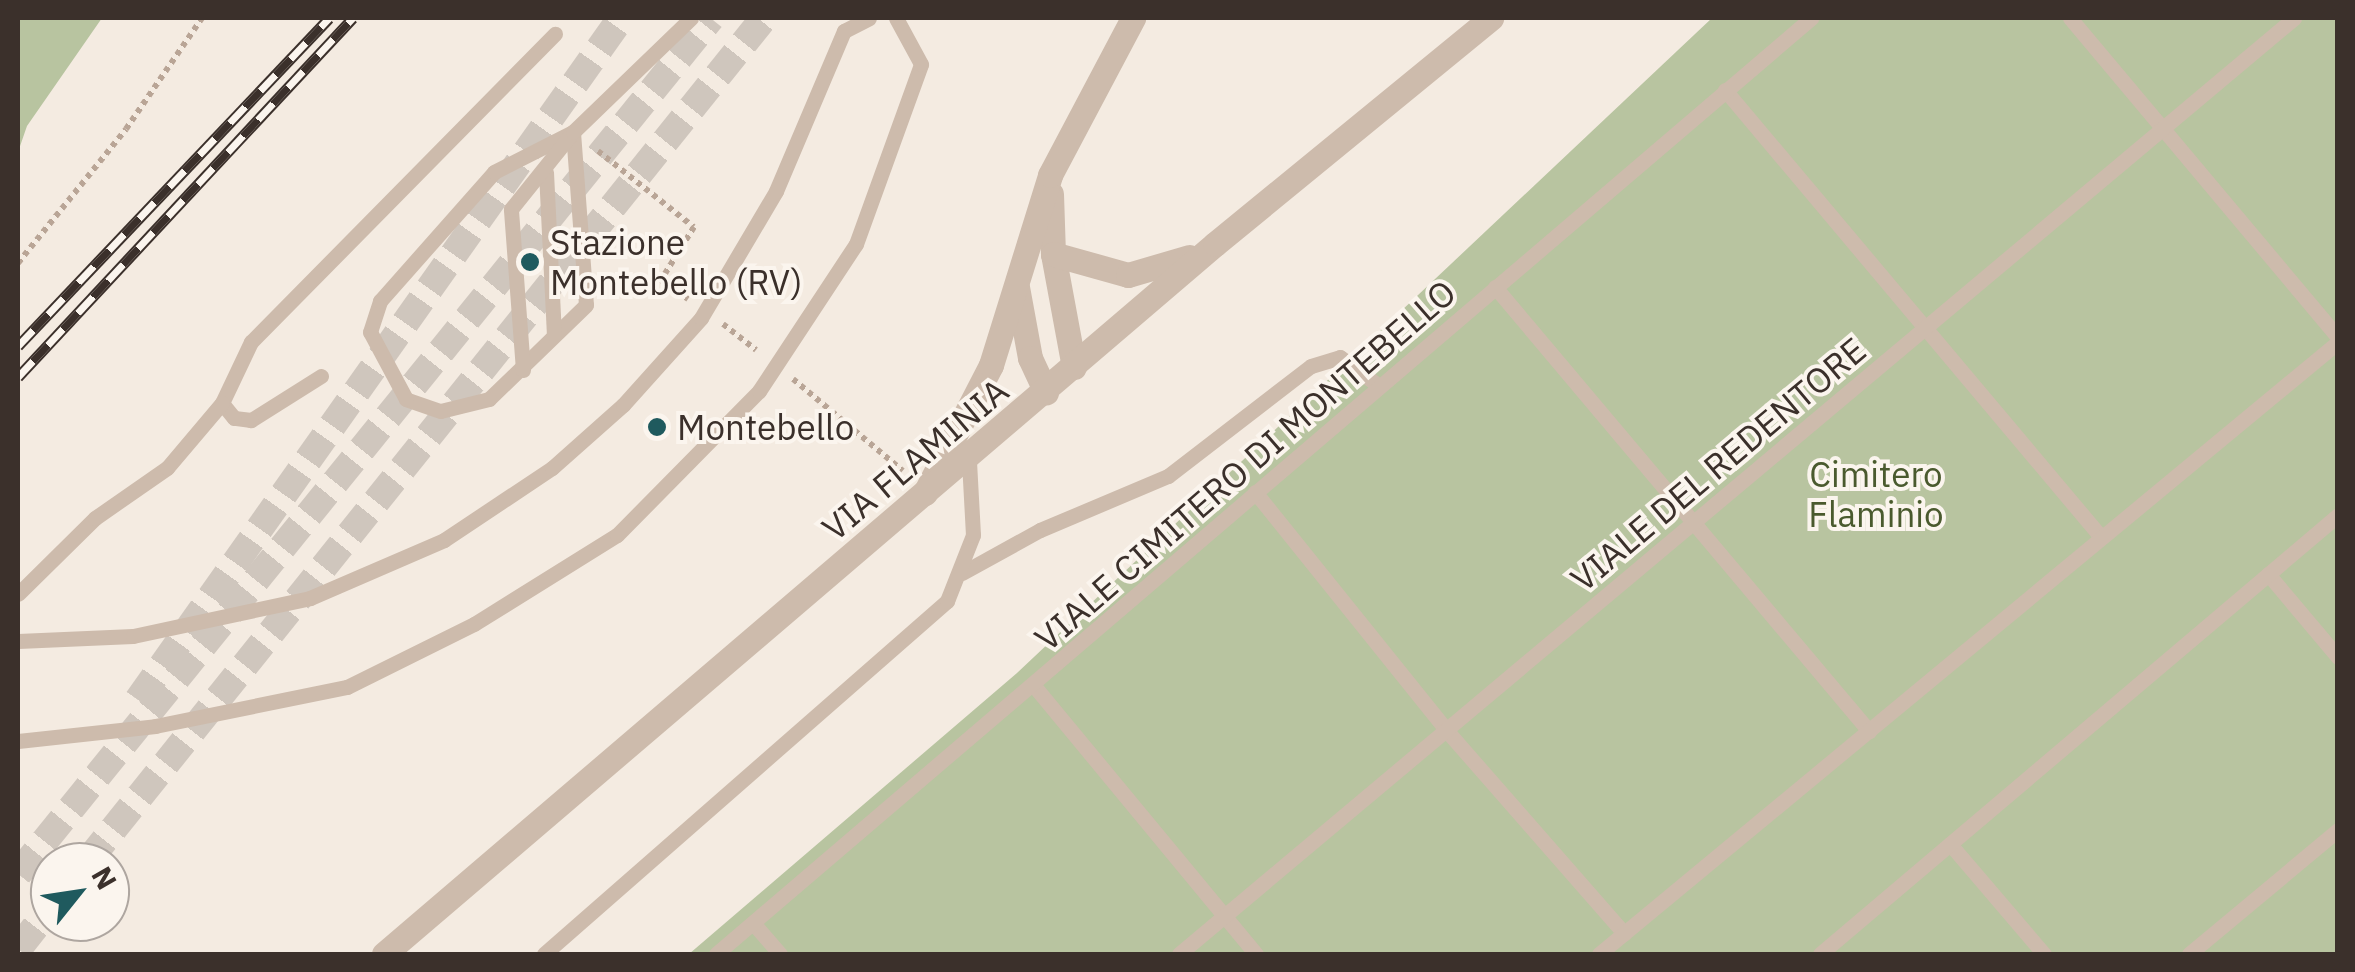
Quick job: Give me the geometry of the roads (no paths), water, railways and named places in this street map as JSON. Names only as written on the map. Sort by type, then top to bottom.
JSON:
[{"type":"street","points":[[923,497],[944,451],[972,413],[1050,175],[1133,18]]},
{"type":"street","name":"VIA FLAMINIA","points":[[384,954],[969,460],[1215,244],[1491,18]]},
{"type":"street","points":[[1050,175],[1053,254],[1074,366]]},
{"type":"street","points":[[1053,254],[1128,275],[1166,267],[1215,244]]},
{"type":"street","points":[[1016,282],[1030,358],[1046,393]]},
{"type":"lane","points":[[522,370],[512,209],[546,172],[574,132],[691,18]]},
{"type":"lane","points":[[18,641],[132,636],[310,598],[444,540],[552,468],[623,405],[701,318],[776,190],[844,31],[869,18]]},
{"type":"lane","points":[[18,740],[155,726],[347,687],[474,624],[618,536],[758,391],[856,244],[920,64],[896,18]]},
{"type":"lane","name":"VIALE CIMITERO DI MONTEBELLO","points":[[716,954],[1035,687],[1255,492],[1811,18]]},
{"type":"lane","points":[[1598,954],[2338,339],[2070,18]]},
{"type":"lane","name":"VIALE DEL REDENTORE","points":[[1179,954],[2294,18]]},
{"type":"lane","points":[[18,594],[95,518],[166,468],[222,403],[252,342],[555,34]]},
{"type":"lane","points":[[1725,90],[2102,538]]},
{"type":"lane","points":[[574,132],[586,304],[489,399],[440,411],[406,399],[370,332],[380,301],[494,172],[574,132]]},
{"type":"lane","points":[[546,172],[554,334]]},
{"type":"lane","points":[[1495,286],[1869,731]]},
{"type":"lane","points":[[962,574],[1040,530],[1168,476],[1311,366],[1340,357],[1379,386]]},
{"type":"lane","points":[[222,403],[234,418],[251,420],[321,376]]},
{"type":"lane","points":[[544,954],[923,626],[962,574],[973,535],[969,460]]},
{"type":"lane","points":[[1255,492],[1448,731],[1624,933]]},
{"type":"lane","points":[[1820,954],[2338,515]]},
{"type":"lane","points":[[2268,574],[2338,656]]},
{"type":"lane","points":[[1035,687],[1256,954]]},
{"type":"lane","points":[[2190,954],[2338,830]]},
{"type":"lane","points":[[1950,844],[2044,954]]},
{"type":"lane","points":[[753,923],[780,954]]},
{"type":"tunnel","points":[[138,700],[621,18]]},
{"type":"tunnel","points":[[18,874],[711,18]]},
{"type":"tunnel","points":[[103,842],[764,18]]},
{"type":"tunnel","points":[[18,949],[30,934]]},
{"type":"railway","points":[[18,346],[329,18]]},
{"type":"railway","points":[[18,377],[353,18]]},
{"type":"place","name":"Stazione Montebello (RV)","points":[[530,262]]},
{"type":"place","name":"Montebello","points":[[657,427]]},
{"type":"park label","name":"Cimitero Flaminio","points":[[1876,494]]}]
